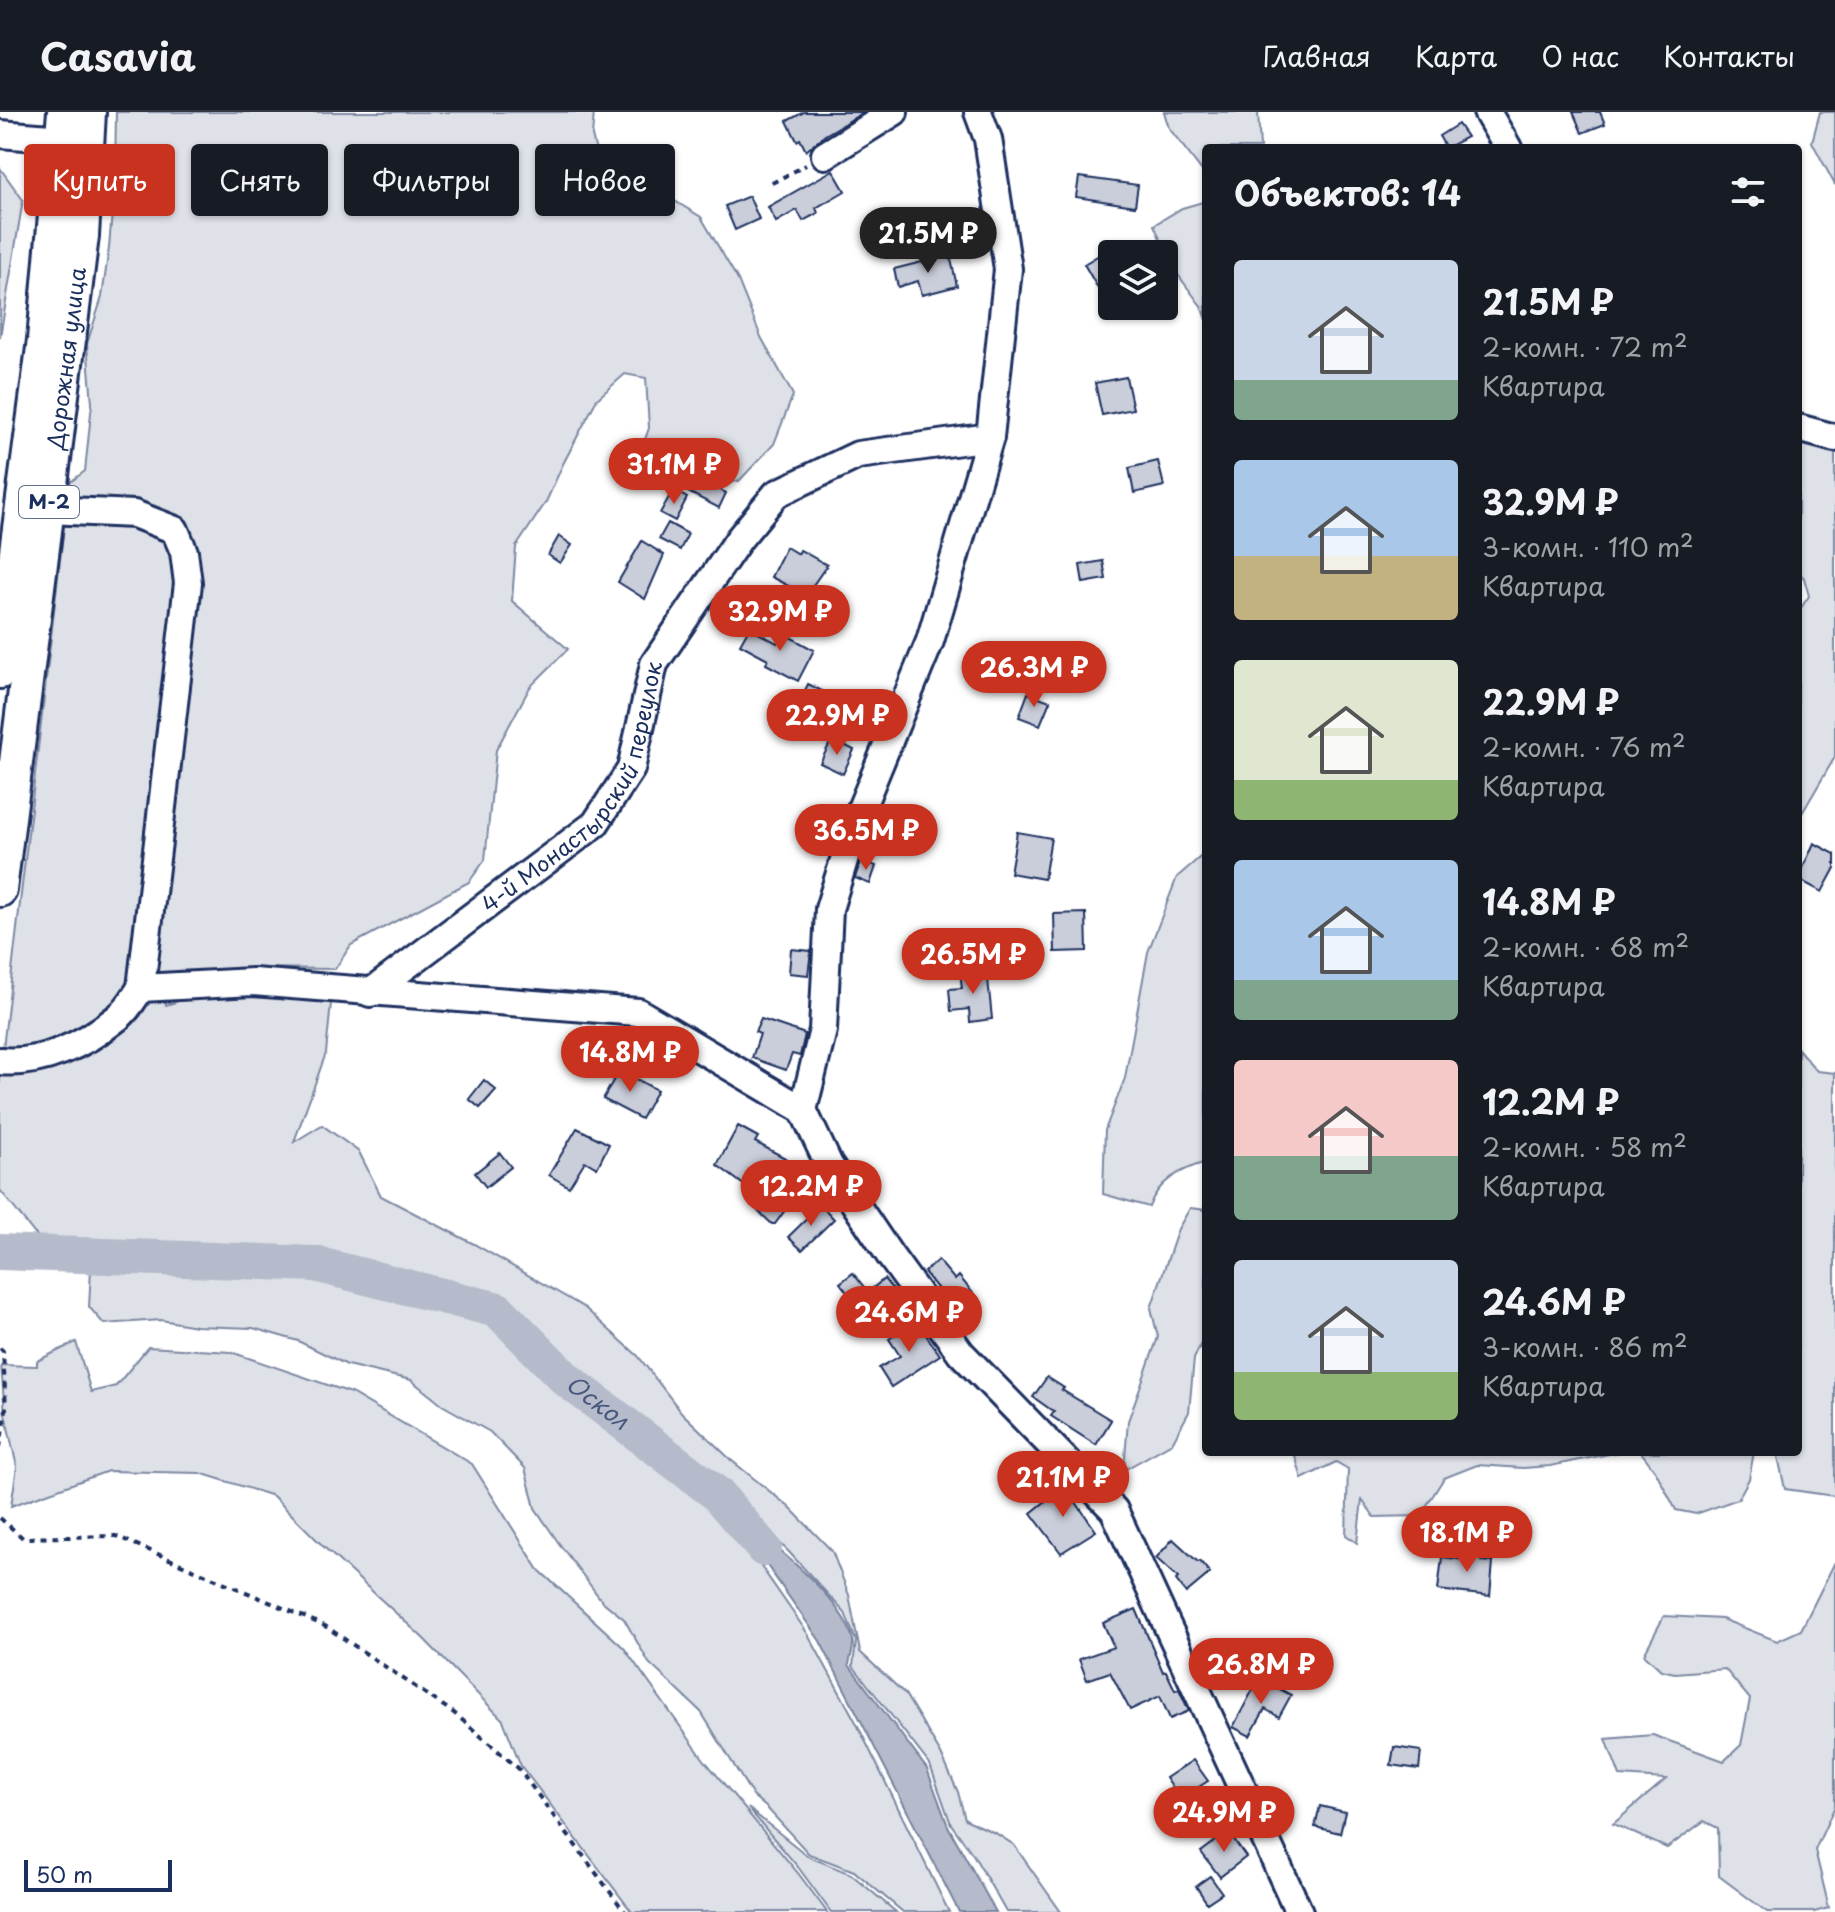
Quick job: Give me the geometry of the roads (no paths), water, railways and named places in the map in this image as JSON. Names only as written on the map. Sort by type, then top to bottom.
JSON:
[{"type":"main road","name":"Дорожная улица","points":[[0,890],[82,236],[89,112]]},
{"type":"main road","name":"Дорожная улица","points":[[0,672],[44,340],[64,126]]},
{"type":"lane","points":[[825,155],[894,112]]},
{"type":"lane","points":[[803,1110],[823,1030],[829,909],[856,821],[930,641],[990,437],[1008,269],[988,139],[978,112]]},
{"type":"lane","points":[[1487,112],[1506,144]]},
{"type":"lane","points":[[0,134],[64,126]]},
{"type":"lane","points":[[1802,429],[1835,438]]},
{"type":"lane","name":"4-й Монастырский переулок","points":[[370,993],[595,824],[631,769],[654,664],[739,539],[776,494],[858,455],[990,437]]},
{"type":"lane","points":[[0,1061],[15,1062],[64,1052],[120,1017],[141,988],[188,583],[184,552],[175,530],[134,514],[48,510]]},
{"type":"lane","points":[[141,988],[253,982],[638,1012],[803,1110],[829,1165],[961,1353],[1114,1510],[1299,1912]]},
{"type":"water","points":[[726,1507],[800,1568],[835,1605],[853,1641],[849,1665],[927,1769],[948,1826],[996,1912],[959,1912],[820,1641]]},
{"type":"waterway","name":"Оскол","points":[[0,1252],[315,1264],[498,1310],[566,1379],[717,1494],[764,1549]]}]
